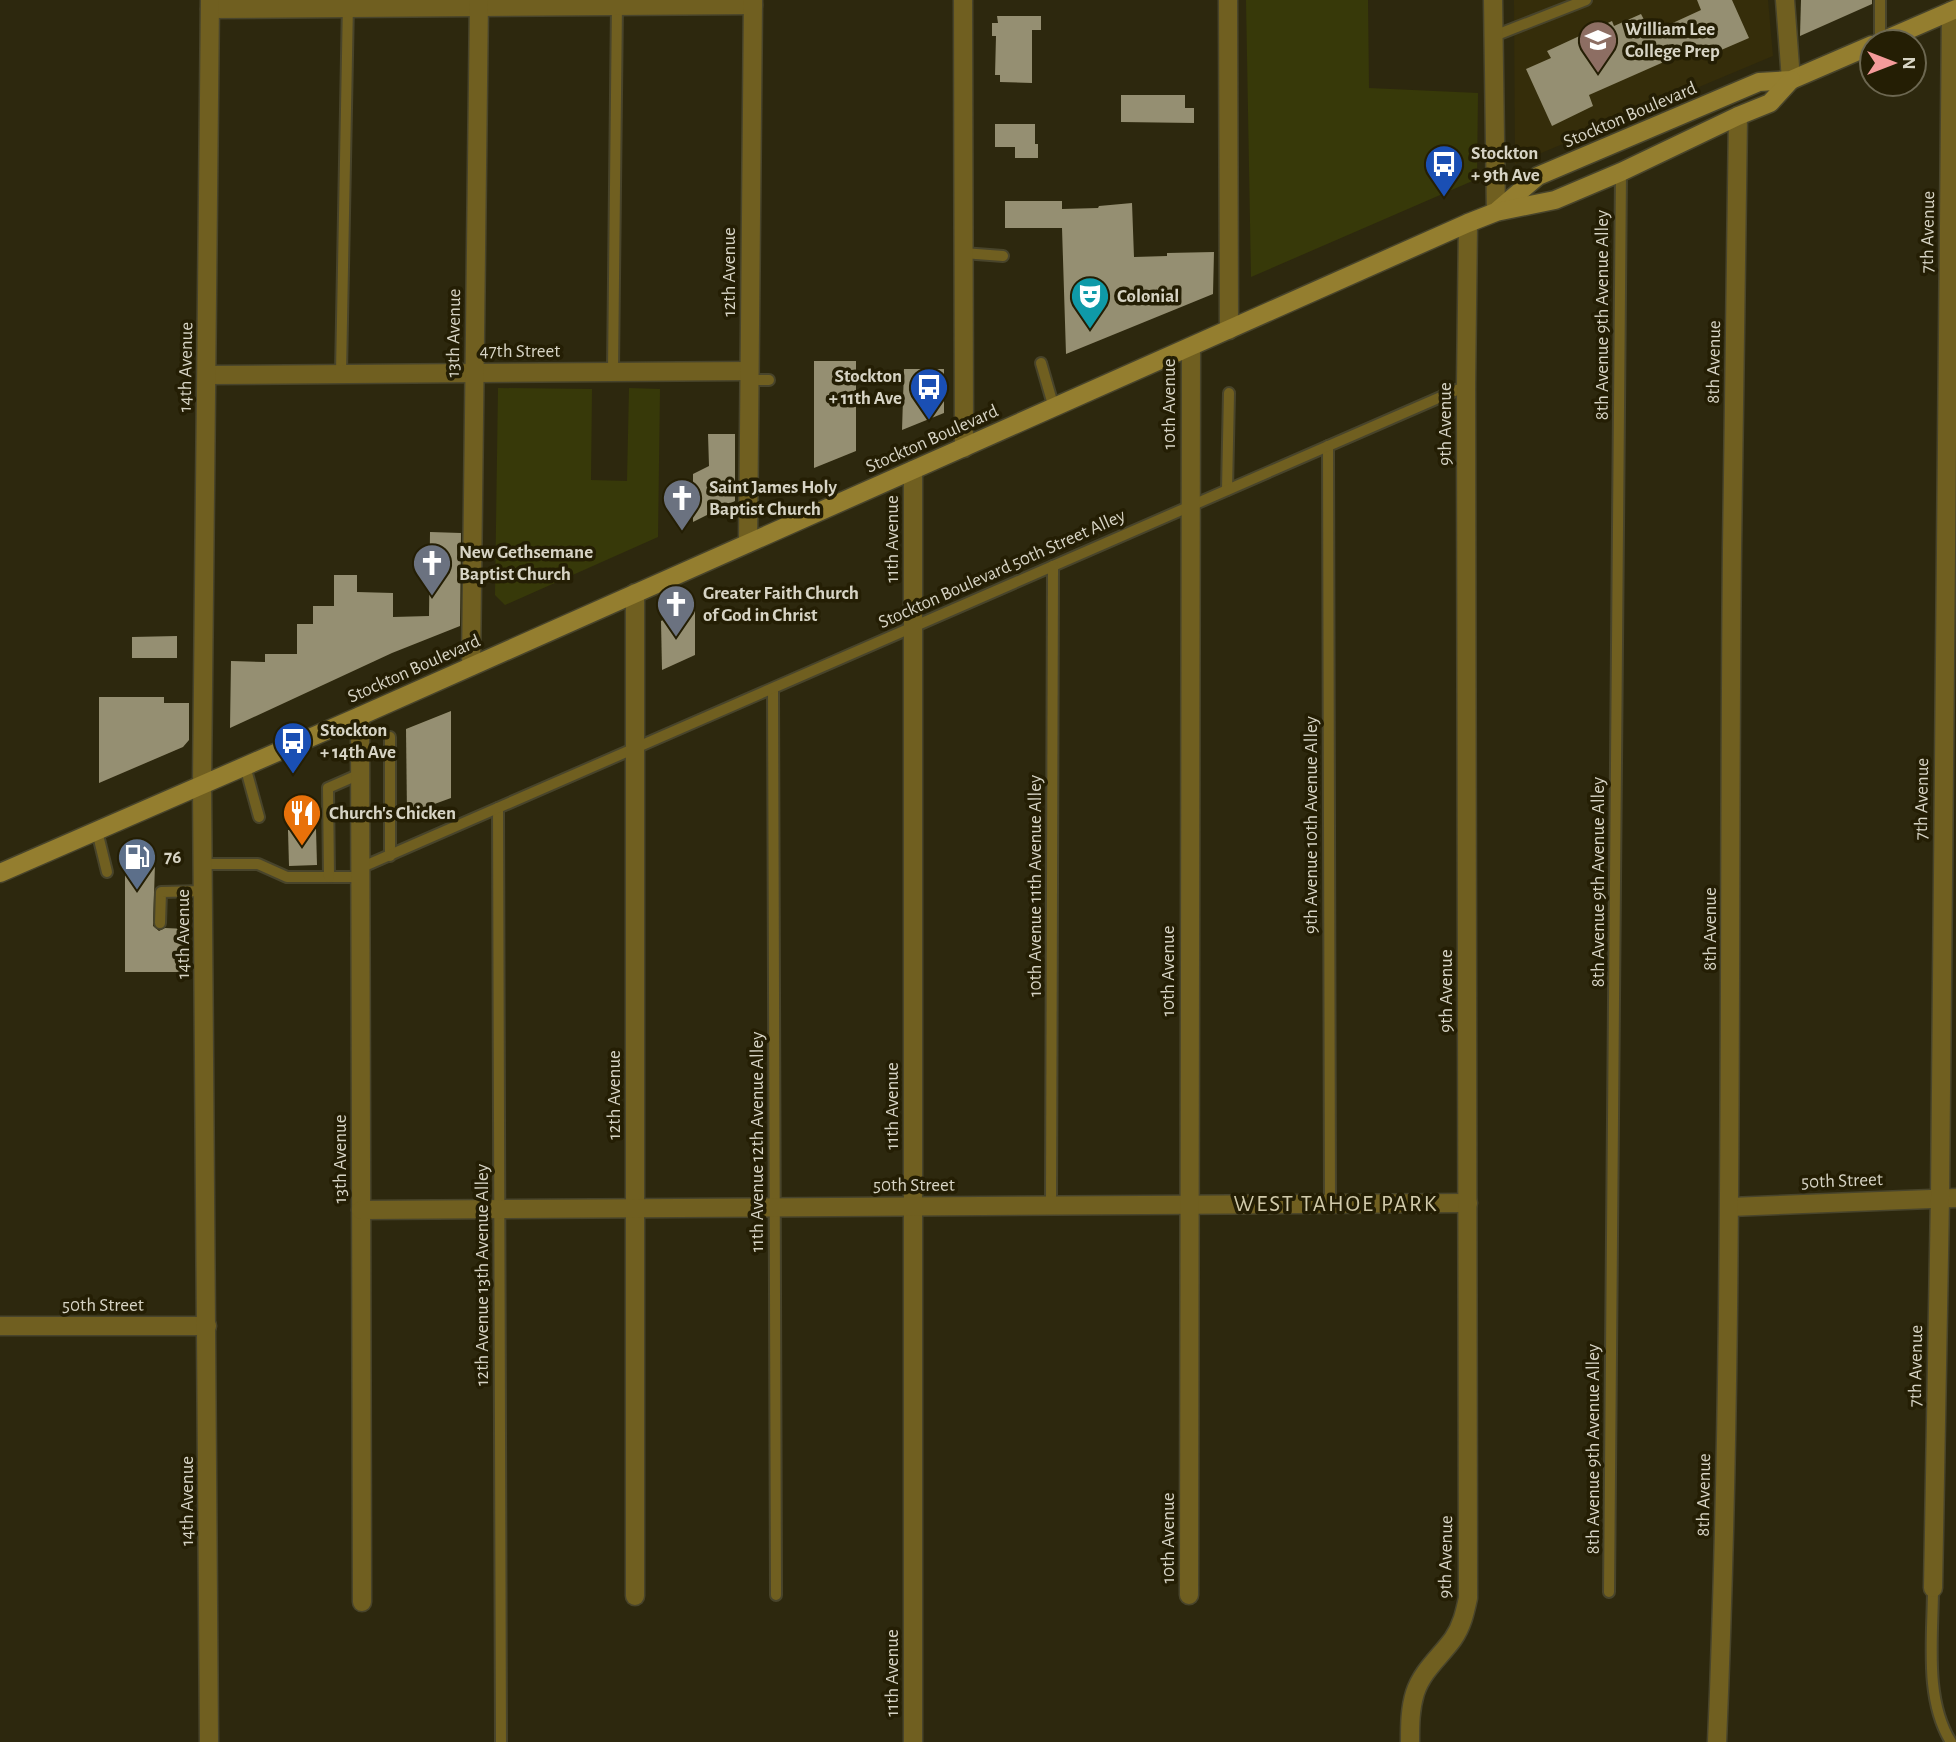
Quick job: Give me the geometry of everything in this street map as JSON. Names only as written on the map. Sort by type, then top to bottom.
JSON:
[{"type":"main road","points":[[1912,28],[1953,10]]},
{"type":"main road","name":"Stockton Boulevard","points":[[1496,212],[1538,176],[1759,82],[1791,80],[1858,51]]},
{"type":"main road","name":"Stockton Boulevard","points":[[0,873],[360,716],[1468,223],[1496,212],[1555,200],[1621,172],[1770,103],[1791,80]]},
{"type":"street","points":[[962,0],[964,448]]},
{"type":"street","points":[[1228,0],[1229,330]]},
{"type":"street","points":[[1493,0],[1496,212]]},
{"type":"street","points":[[1785,0],[1791,80]]},
{"type":"street","points":[[210,5],[752,2]]},
{"type":"street","name":"12th Avenue","points":[[748,544],[752,2]]},
{"type":"street","name":"13th Avenue","points":[[471,666],[479,4]]},
{"type":"street","name":"14th Avenue","points":[[209,1742],[202,785],[210,5]]},
{"type":"street","name":"7th Avenue","points":[[1933,1588],[1948,1198],[1953,10]]},
{"type":"street","name":"8th Avenue","points":[[1717,1742],[1723,1586],[1730,1207],[1732,523],[1738,116]]},
{"type":"street","name":"9th Avenue","points":[[1410,1742],[1410,1715],[1415,1691],[1427,1669],[1452,1641],[1465,1615],[1468,1598],[1468,223]]},
{"type":"street","name":"10th Avenue","points":[[1188,1595],[1191,347]]},
{"type":"street","name":"47th Street","points":[[206,375],[613,371],[749,375]]},
{"type":"street","name":"11th Avenue","points":[[913,470],[913,1742]]},
{"type":"street","name":"12th Avenue","points":[[635,593],[635,1596]]},
{"type":"street","name":"13th Avenue","points":[[360,716],[362,1602]]},
{"type":"street","name":"50th Street","points":[[1730,1207],[1948,1198]]},
{"type":"street","name":"50th Street","points":[[361,1210],[1468,1203]]},
{"type":"street","name":"50th Street","points":[[0,1326],[206,1326]]},
{"type":"lane","points":[[1494,36],[1586,0]]},
{"type":"lane","points":[[1880,0],[1880,28]]},
{"type":"lane","points":[[613,371],[617,3]]},
{"type":"lane","points":[[341,373],[347,4]]},
{"type":"lane","name":"8th Avenue 9th Avenue Alley","points":[[1609,1592],[1621,172]]},
{"type":"lane","points":[[963,253],[1003,256]]},
{"type":"lane","points":[[1041,363],[1054,408]]},
{"type":"lane","points":[[749,375],[769,380]]},
{"type":"lane","name":"Stockton Boulevard 50th Street Alley","points":[[360,873],[390,856],[498,808],[1466,386]]},
{"type":"lane","points":[[1227,490],[1229,393]]},
{"type":"lane","name":"9th Avenue 10th Avenue Alley","points":[[1328,446],[1330,1203]]},
{"type":"lane","name":"10th Avenue 11th Avenue Alley","points":[[1051,1206],[1053,566]]},
{"type":"lane","name":"11th Avenue 12th Avenue Alley","points":[[773,689],[776,1595]]},
{"type":"lane","points":[[390,737],[390,856]]},
{"type":"lane","points":[[245,766],[259,817]]},
{"type":"lane","points":[[328,877],[328,788],[360,775]]},
{"type":"lane","name":"12th Avenue 13th Avenue Alley","points":[[498,808],[501,1742]]},
{"type":"lane","points":[[97,831],[107,872]]},
{"type":"lane","points":[[203,863],[258,863],[287,877],[328,877],[360,873]]},
{"type":"lane","points":[[160,923],[161,891],[204,891]]},
{"type":"lane","points":[[1933,1588],[1932,1685],[1938,1712],[1951,1742]]},
{"type":"shaded area","points":[[1246,0],[1368,0],[1369,88],[1478,93],[1477,179],[1251,277]]},
{"type":"shaded area","points":[[1514,0],[1768,0],[1773,56],[1515,164]]},
{"type":"shaded area","points":[[498,388],[592,389],[591,480],[627,481],[629,388],[660,389],[658,537],[505,605],[495,595]]},
{"type":"building","points":[[1697,0],[1732,0],[1749,38],[1705,57],[1700,46],[1589,95],[1593,106],[1552,126],[1526,69],[1551,58],[1547,51],[1612,21],[1614,26],[1641,14],[1651,33],[1701,10]]},
{"type":"building","points":[[1801,0],[1872,0],[1872,4],[1800,36]]},
{"type":"building","points":[[997,16],[1041,16],[1041,30],[1032,30],[1032,83],[1000,82],[1000,75],[995,75],[996,36],[992,36],[992,23],[998,23]]},
{"type":"building","points":[[1121,95],[1185,95],[1185,108],[1194,108],[1194,123],[1121,122]]},
{"type":"building","points":[[995,124],[1035,124],[1038,158],[1015,158],[1015,147],[995,147]]},
{"type":"building","points":[[1005,201],[1062,201],[1062,209],[1132,203],[1134,257],[1214,252],[1213,294],[1066,354],[1062,228],[1005,228]]},
{"type":"building","points":[[814,361],[856,361],[856,451],[814,468]]},
{"type":"building","points":[[904,369],[944,369],[944,413],[902,430]]},
{"type":"building","points":[[708,434],[735,434],[735,501],[693,522],[693,474],[709,466]]},
{"type":"building","points":[[430,532],[461,533],[460,626],[392,653],[230,728],[231,661],[265,662],[265,654],[297,654],[297,624],[313,624],[313,606],[334,606],[334,575],[357,575],[357,592],[393,593],[393,617],[429,616]]},
{"type":"building","points":[[695,605],[695,655],[662,670],[661,621]]},
{"type":"building","points":[[177,636],[177,658],[132,658],[132,637]]},
{"type":"building","points":[[99,697],[164,697],[164,703],[189,703],[189,740],[183,747],[99,783]]},
{"type":"building","points":[[451,711],[451,798],[407,814],[406,729]]},
{"type":"building","points":[[316,829],[317,865],[289,866],[288,830]]},
{"type":"building","points":[[125,864],[155,864],[153,926],[159,931],[165,928],[187,929],[186,972],[125,972]]},
{"type":"place","name":"William Lee College Prep","points":[[1598,74]]},
{"type":"place","name":"Stockton + 9th Ave","points":[[1444,198]]},
{"type":"place","name":"Colonial","points":[[1090,330]]},
{"type":"place","name":"Stockton + 11th Ave","points":[[929,421]]},
{"type":"place","name":"Saint James Holy Baptist Church","points":[[682,532]]},
{"type":"place","name":"New Gethsemane Baptist Church","points":[[432,597]]},
{"type":"place","name":"Greater Faith Church of God in Christ","points":[[676,638]]},
{"type":"place","name":"Stockton + 14th Ave","points":[[293,775]]},
{"type":"place","name":"Church's Chicken","points":[[302,847]]},
{"type":"place","name":"76","points":[[137,891]]},
{"type":"district","name":"WEST TAHOE PARK","points":[[1336,1204]]}]
